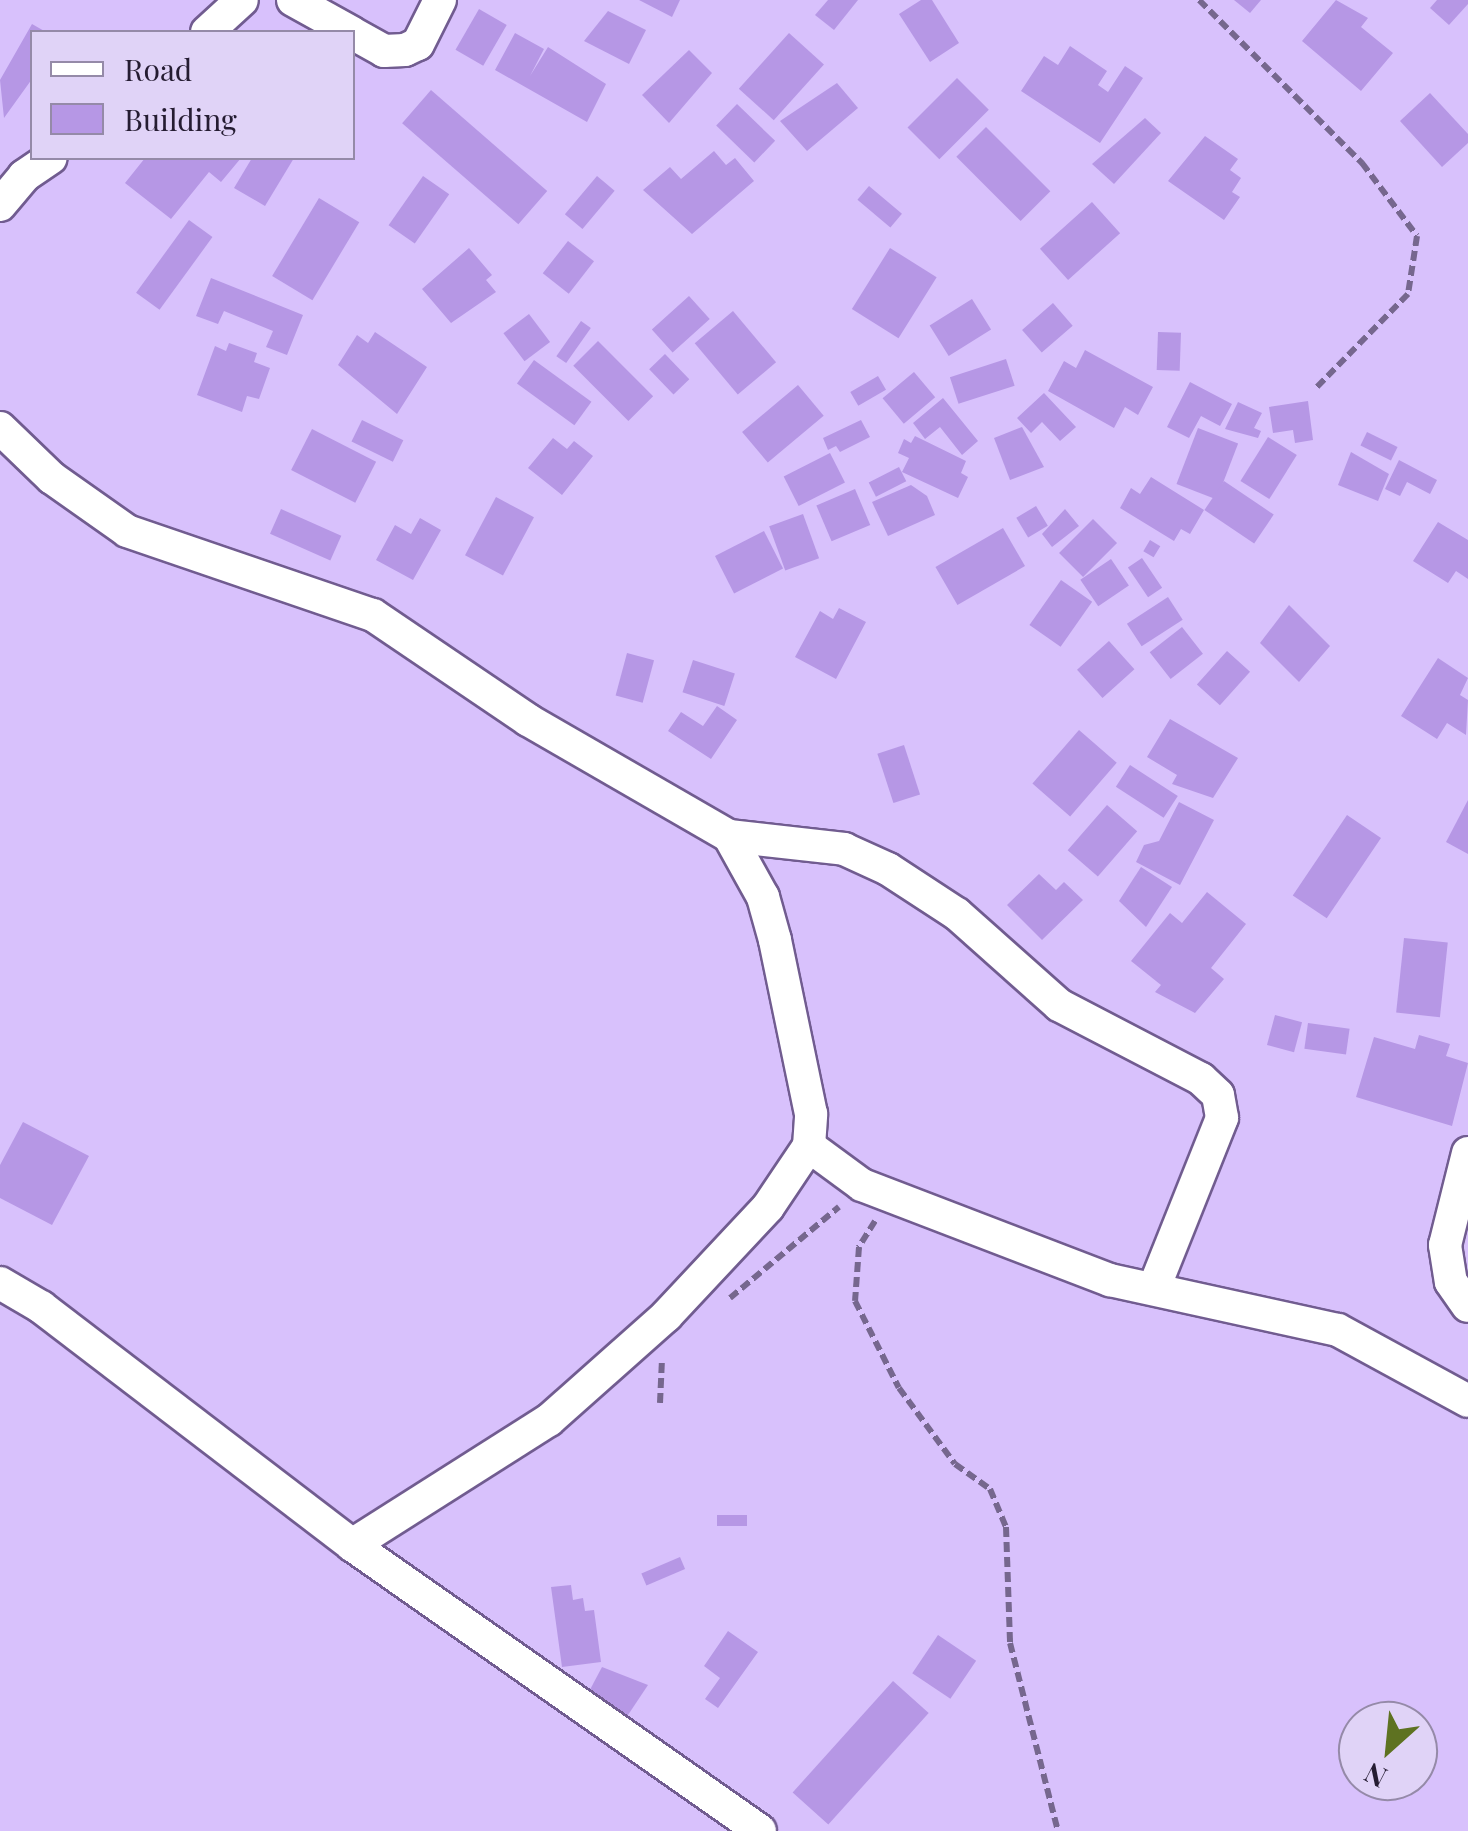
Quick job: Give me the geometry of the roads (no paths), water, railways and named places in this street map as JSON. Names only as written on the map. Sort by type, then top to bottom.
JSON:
[{"type":"street","points":[[208,30],[242,0]]},
{"type":"street","points":[[293,0],[347,30]]},
{"type":"street","points":[[355,35],[384,51],[406,50],[418,44],[440,0]]},
{"type":"street","points":[[0,205],[24,176],[48,160]]},
{"type":"street","points":[[0,428],[52,478],[127,531],[373,614],[528,720],[729,836],[844,849],[888,869],[957,914],[1059,1005],[1200,1079],[1218,1095],[1222,1118],[1154,1288]]},
{"type":"street","points":[[352,1544],[549,1420],[666,1316],[768,1207],[809,1146],[811,1114],[775,940],[763,897],[729,836]]},
{"type":"street","points":[[809,1146],[862,1185],[1110,1280],[1338,1330],[1468,1402]]},
{"type":"street","points":[[1468,1152],[1445,1245],[1451,1282],[1468,1306]]},
{"type":"street","points":[[0,1283],[42,1307],[352,1544],[760,1831]]}]
